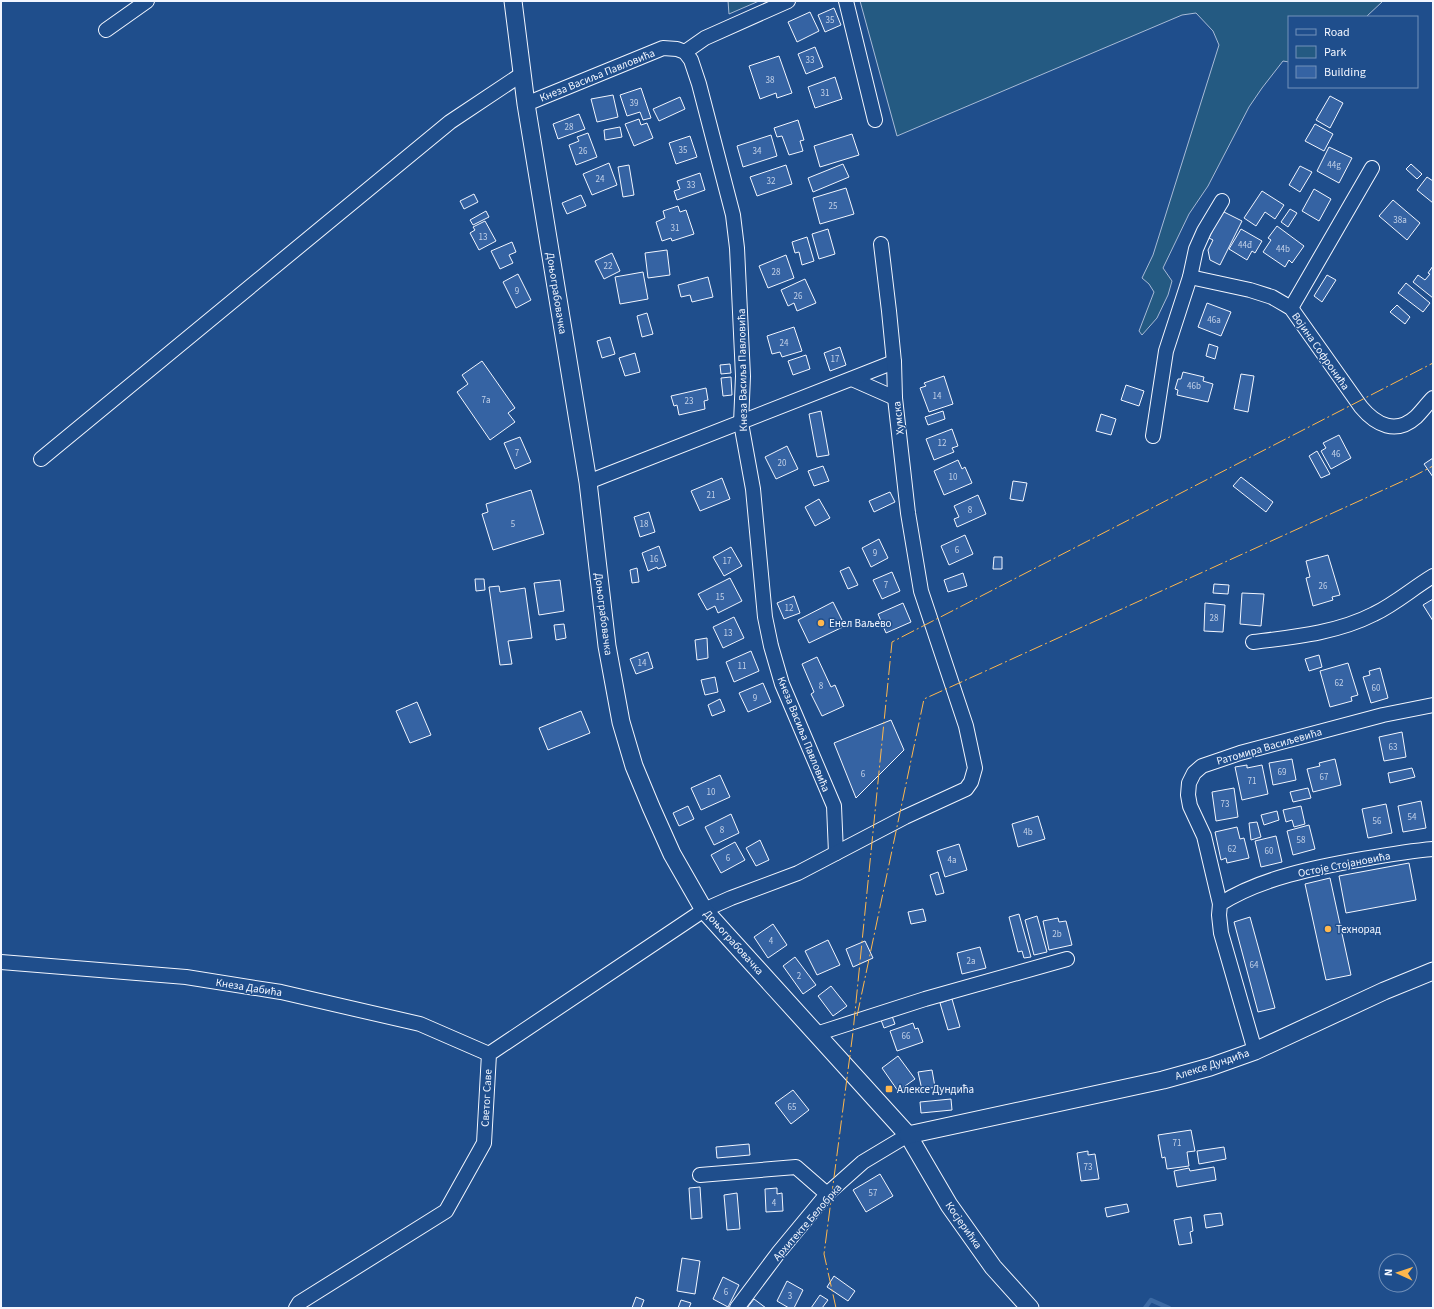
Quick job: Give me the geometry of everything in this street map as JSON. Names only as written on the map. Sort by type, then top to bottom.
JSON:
[{"type":"street","points":[[106,30],[147,1]]},
{"type":"street","name":"Доњограбовачка","points":[[513,1],[526,104],[588,482],[607,646],[621,722],[634,766],[672,854],[704,910],[908,1135]]},
{"type":"street","points":[[685,52],[705,38],[788,1]]},
{"type":"street","points":[[846,1],[875,120]]},
{"type":"street","name":"Кнеза Васиља Павловића","points":[[526,104],[663,48],[677,49],[685,52],[691,60],[699,84],[733,215],[737,248],[743,376],[741,422],[753,489],[765,617],[771,646],[782,684],[834,806],[836,853]]},
{"type":"street","points":[[41,459],[450,122],[522,74]]},
{"type":"street","points":[[1291,308],[1372,168]]},
{"type":"street","points":[[1153,436],[1166,351],[1190,277],[1196,249],[1222,201]]},
{"type":"street","name":"Хумска","points":[[836,853],[905,817],[966,789],[971,782],[975,768],[966,726],[921,591],[908,513],[895,398],[894,362],[881,244]]},
{"type":"street","name":"Војина Софронића","points":[[1190,277],[1250,290],[1272,297],[1291,308],[1361,407],[1372,419],[1380,424],[1388,426],[1403,425],[1416,417],[1433,398]]},
{"type":"street","points":[[588,482],[894,362]]},
{"type":"street","points":[[852,379],[895,398]]},
{"type":"street","points":[[1253,642],[1301,636],[1356,623],[1376,613],[1433,576]]},
{"type":"street","name":"Ратомира Васиљевића","points":[[1220,904],[1204,836],[1190,806],[1188,795],[1189,782],[1194,773],[1202,766],[1240,753],[1383,715],[1433,705]]},
{"type":"street","name":"Остоје Стојановића","points":[[1220,904],[1234,895],[1290,874],[1329,865],[1412,850],[1433,849]]},
{"type":"street","name":"Светог Саве","points":[[296,1308],[299,1303],[446,1211],[484,1143],[489,1054],[578,996],[704,910],[731,898],[798,873],[836,853]]},
{"type":"street","points":[[1220,904],[1219,915],[1221,932],[1255,1051]]},
{"type":"street","points":[[816,1034],[925,999],[1067,959]]},
{"type":"street","name":"Кнеза Дабића","points":[[1,962],[186,977],[281,992],[420,1024],[489,1054]]},
{"type":"street","name":"Алексе Дундића","points":[[908,1135],[1163,1080],[1210,1067],[1255,1051],[1384,991],[1433,971]]},
{"type":"street","name":"Архитекте Белобрка","points":[[737,1308],[779,1252],[827,1194],[863,1162],[908,1135]]},
{"type":"street","name":"Косјерићка","points":[[908,1135],[949,1205],[993,1267],[1030,1308]]},
{"type":"street","points":[[700,1175],[796,1167],[827,1194]]},
{"type":"green space","points":[[728,1],[759,1],[729,14]]},
{"type":"green space","points":[[860,1],[1383,1],[1367,16],[1288,16],[1288,62],[1283,61],[1249,107],[1208,186],[1189,214],[1163,268],[1172,281],[1168,295],[1157,318],[1142,335],[1139,331],[1154,292],[1149,284],[1142,278],[1153,255],[1219,45],[1213,31],[1196,13],[1182,15],[897,136]]},
{"type":"building","points":[[834,8],[841,25],[825,32],[818,15]]},
{"type":"building","points":[[810,12],[819,31],[797,42],[788,22]]},
{"type":"building","points":[[815,47],[823,67],[806,74],[798,54]]},
{"type":"building","points":[[779,56],[792,93],[777,98],[776,93],[760,99],[749,66]]},
{"type":"building","points":[[835,77],[842,99],[815,108],[808,87]]},
{"type":"building","points":[[641,88],[651,118],[643,120],[640,112],[627,116],[620,95]]},
{"type":"building","points":[[613,95],[618,117],[597,122],[591,99]]},
{"type":"building","points":[[1330,96],[1343,103],[1330,128],[1316,120]]},
{"type":"building","points":[[680,97],[685,109],[659,121],[653,109]]},
{"type":"building","points":[[579,114],[585,129],[558,139],[553,124]]},
{"type":"building","points":[[639,119],[641,125],[647,123],[653,138],[634,146],[625,124]]},
{"type":"building","points":[[798,120],[804,140],[800,141],[803,151],[789,155],[782,136],[777,137],[774,128]]},
{"type":"building","points":[[1315,124],[1333,134],[1324,151],[1305,141]]},
{"type":"building","points":[[620,127],[622,137],[605,140],[604,130]]},
{"type":"building","points":[[588,133],[597,157],[576,165],[569,145],[579,141],[577,137]]},
{"type":"building","points":[[852,134],[859,155],[820,167],[814,146]]},
{"type":"building","points":[[771,135],[777,156],[743,167],[737,146]]},
{"type":"building","points":[[690,136],[697,157],[676,164],[669,143]]},
{"type":"building","points":[[1329,147],[1352,158],[1339,183],[1317,171]]},
{"type":"building","points":[[609,163],[617,185],[592,195],[583,174]]},
{"type":"building","points":[[843,164],[849,177],[813,192],[808,178]]},
{"type":"building","points":[[1411,164],[1422,174],[1417,179],[1406,169]]},
{"type":"building","points":[[629,165],[634,195],[623,197],[618,167]]},
{"type":"building","points":[[786,165],[792,184],[757,196],[750,177]]},
{"type":"building","points":[[1300,166],[1312,172],[1300,192],[1289,185]]},
{"type":"building","points":[[700,173],[705,190],[677,200],[674,191],[680,189],[677,181]]},
{"type":"building","points":[[1427,177],[1433,181],[1433,203],[1417,190]]},
{"type":"building","points":[[846,188],[854,214],[820,224],[813,198]]},
{"type":"building","points":[[1314,189],[1331,199],[1319,221],[1302,211]]},
{"type":"building","points":[[1262,191],[1284,205],[1275,219],[1265,212],[1256,226],[1244,218]]},
{"type":"building","points":[[474,194],[478,202],[464,209],[460,201]]},
{"type":"building","points":[[581,195],[586,206],[567,214],[562,203]]},
{"type":"building","points":[[1393,200],[1420,223],[1407,240],[1379,216]]},
{"type":"building","points":[[678,206],[680,212],[686,210],[694,234],[672,241],[671,238],[662,241],[656,222],[665,218],[663,211]]},
{"type":"building","points":[[1290,209],[1297,213],[1288,227],[1281,222]]},
{"type":"building","points":[[486,211],[489,217],[473,225],[470,220]]},
{"type":"building","points":[[1222,211],[1242,221],[1220,265],[1210,260],[1208,250],[1213,240],[1209,238]]},
{"type":"building","points":[[485,221],[496,241],[479,250],[470,233],[475,230],[473,227]]},
{"type":"building","points":[[1277,226],[1304,246],[1292,263],[1289,260],[1285,267],[1263,252],[1271,240],[1268,238]]},
{"type":"building","points":[[828,229],[835,254],[819,259],[812,234]]},
{"type":"building","points":[[1241,229],[1262,241],[1255,253],[1252,251],[1247,260],[1229,249]]},
{"type":"building","points":[[807,237],[814,261],[802,265],[799,252],[795,253],[792,242]]},
{"type":"building","points":[[512,242],[516,252],[509,255],[513,263],[500,269],[491,251]]},
{"type":"building","points":[[667,250],[670,275],[648,278],[645,253]]},
{"type":"building","points":[[612,253],[620,271],[604,279],[595,261]]},
{"type":"building","points":[[786,255],[794,278],[768,288],[759,266]]},
{"type":"building","points":[[1433,266],[1433,298],[1413,282],[1418,275],[1425,280],[1430,274],[1428,273]]},
{"type":"building","points":[[643,272],[648,299],[620,304],[615,277]]},
{"type":"building","points":[[518,274],[531,300],[516,308],[503,282]]},
{"type":"building","points":[[1327,275],[1336,280],[1322,302],[1314,296]]},
{"type":"building","points":[[708,277],[713,297],[692,302],[690,295],[681,297],[678,285]]},
{"type":"building","points":[[805,279],[816,303],[797,311],[794,303],[788,306],[781,290]]},
{"type":"building","points":[[1406,283],[1430,303],[1423,312],[1398,293]]},
{"type":"building","points":[[1207,303],[1231,312],[1221,336],[1198,327]]},
{"type":"building","points":[[1397,305],[1410,317],[1405,324],[1390,312]]},
{"type":"building","points":[[647,313],[653,334],[642,337],[637,316]]},
{"type":"building","points":[[794,327],[802,351],[782,357],[780,352],[772,354],[767,336]]},
{"type":"building","points":[[610,337],[615,354],[602,358],[597,341]]},
{"type":"building","points":[[1209,344],[1218,347],[1215,359],[1206,356]]},
{"type":"building","points":[[840,347],[846,365],[830,371],[824,353]]},
{"type":"building","points":[[635,353],[640,372],[625,376],[619,358]]},
{"type":"building","points":[[806,355],[810,369],[793,375],[788,361]]},
{"type":"building","points":[[482,361],[515,408],[508,413],[515,422],[490,440],[457,392],[468,384],[462,375]]},
{"type":"building","points":[[730,364],[731,373],[721,374],[720,365]]},
{"type":"building","points":[[1183,372],[1204,377],[1203,381],[1213,384],[1208,402],[1177,395],[1178,390],[1175,389],[1178,379],[1181,379]]},
{"type":"building","points":[[1241,374],[1254,376],[1248,412],[1234,409]]},
{"type":"building","points":[[944,376],[953,404],[929,412],[920,388],[926,386],[924,383]]},
{"type":"building","points":[[731,377],[732,395],[723,396],[721,378]]},
{"type":"building","points":[[1126,385],[1144,391],[1139,406],[1121,400]]},
{"type":"building","points":[[706,388],[708,400],[704,401],[705,409],[679,415],[677,405],[674,406],[671,396]]},
{"type":"building","points":[[821,411],[829,455],[817,457],[809,414]]},
{"type":"building","points":[[943,411],[945,419],[928,425],[925,417]]},
{"type":"building","points":[[1101,414],[1116,419],[1111,435],[1096,431]]},
{"type":"building","points":[[952,429],[958,446],[952,448],[954,452],[934,460],[926,439]]},
{"type":"building","points":[[1339,435],[1351,458],[1331,469],[1321,451],[1326,448],[1323,443]]},
{"type":"building","points":[[520,437],[531,462],[515,469],[504,443]]},
{"type":"building","points":[[787,446],[798,469],[776,479],[765,457]]},
{"type":"building","points":[[1317,451],[1330,474],[1321,478],[1309,456]]},
{"type":"building","points":[[1433,458],[1433,477],[1424,464]]},
{"type":"building","points":[[958,460],[962,469],[965,467],[972,483],[944,495],[934,471]]},
{"type":"building","points":[[823,466],[829,481],[814,486],[808,471]]},
{"type":"building","points":[[1241,477],[1273,502],[1266,512],[1233,486]]},
{"type":"building","points":[[722,478],[730,499],[700,511],[691,491]]},
{"type":"building","points":[[1013,481],[1027,483],[1023,501],[1010,499]]},
{"type":"building","points":[[531,490],[544,534],[493,550],[482,514],[488,512],[486,504]]},
{"type":"building","points":[[890,492],[895,502],[874,512],[869,501]]},
{"type":"building","points":[[978,495],[986,514],[957,527],[954,519],[959,517],[954,506]]},
{"type":"building","points":[[819,499],[830,518],[815,526],[805,507]]},
{"type":"building","points":[[649,512],[655,532],[640,537],[634,517]]},
{"type":"building","points":[[965,535],[973,554],[949,565],[941,546]]},
{"type":"building","points":[[879,539],[888,558],[871,567],[862,548]]},
{"type":"building","points":[[659,546],[666,566],[658,569],[657,567],[648,571],[642,553]]},
{"type":"building","points":[[731,547],[742,566],[724,576],[713,557]]},
{"type":"building","points":[[1328,555],[1340,595],[1332,597],[1333,600],[1313,606],[1306,578],[1310,577],[1306,561]]},
{"type":"building","points":[[994,557],[1002,557],[1002,569],[993,569]]},
{"type":"building","points":[[849,567],[858,585],[848,589],[840,571]]},
{"type":"building","points":[[637,568],[639,582],[632,583],[630,570]]},
{"type":"building","points":[[892,572],[900,591],[882,599],[873,580]]},
{"type":"building","points":[[963,573],[967,586],[948,592],[944,580]]},
{"type":"building","points":[[730,578],[742,601],[718,613],[715,606],[707,610],[698,594]]},
{"type":"building","points":[[475,579],[484,579],[485,590],[476,591]]},
{"type":"building","points":[[560,580],[564,611],[539,615],[534,583]]},
{"type":"building","points":[[1214,584],[1229,585],[1228,594],[1213,593]]},
{"type":"building","points":[[499,586],[500,592],[525,588],[532,638],[508,641],[512,664],[500,665],[489,587]]},
{"type":"building","points":[[1242,593],[1264,594],[1261,626],[1240,624]]},
{"type":"building","points":[[794,596],[800,613],[784,619],[777,603]]},
{"type":"building","points":[[1433,599],[1433,621],[1423,605]]},
{"type":"building","name":"Енел Ваљево","points":[[833,602],[845,626],[809,643],[798,620]]},
{"type":"building","points":[[903,603],[911,622],[886,633],[878,614]]},
{"type":"building","points":[[1205,603],[1225,605],[1223,632],[1204,631]]},
{"type":"building","points":[[734,617],[744,638],[723,648],[713,627]]},
{"type":"building","points":[[564,624],[566,638],[556,640],[554,625]]},
{"type":"building","points":[[707,638],[708,658],[697,660],[695,640]]},
{"type":"building","points":[[751,651],[759,671],[734,682],[726,662]]},
{"type":"building","points":[[648,652],[653,668],[636,674],[630,659]]},
{"type":"building","points":[[1319,655],[1322,667],[1309,671],[1305,659]]},
{"type":"building","points":[[817,657],[831,687],[835,685],[844,706],[822,716],[811,694],[814,692],[802,664]]},
{"type":"building","points":[[1348,663],[1358,695],[1351,697],[1352,701],[1330,707],[1320,671]]},
{"type":"building","points":[[1380,668],[1388,698],[1371,703],[1363,677],[1370,675],[1369,671]]},
{"type":"building","points":[[715,677],[718,692],[705,695],[701,680]]},
{"type":"building","points":[[763,683],[771,702],[748,712],[739,693]]},
{"type":"building","points":[[720,699],[725,711],[712,716],[708,705]]},
{"type":"building","points":[[417,702],[431,735],[410,743],[396,711]]},
{"type":"building","points":[[581,711],[590,733],[548,750],[539,728]]},
{"type":"building","points":[[891,720],[904,750],[856,798],[834,743]]},
{"type":"building","points":[[1402,732],[1406,757],[1384,761],[1379,737]]},
{"type":"building","points":[[1292,759],[1296,780],[1273,785],[1269,763]]},
{"type":"building","points":[[1335,759],[1341,785],[1313,792],[1307,769],[1320,766],[1319,763]]},
{"type":"building","points":[[1247,765],[1247,768],[1262,765],[1268,794],[1242,800],[1235,767]]},
{"type":"building","points":[[1412,768],[1415,777],[1390,783],[1388,773]]},
{"type":"building","points":[[720,775],[730,797],[701,810],[691,788]]},
{"type":"building","points":[[1234,788],[1238,817],[1216,821],[1212,792]]},
{"type":"building","points":[[1308,788],[1311,798],[1293,802],[1290,792]]},
{"type":"building","points":[[1421,801],[1426,828],[1403,832],[1398,806]]},
{"type":"building","points":[[1386,804],[1392,833],[1368,838],[1362,809]]},
{"type":"building","points":[[688,806],[694,819],[679,826],[673,813]]},
{"type":"building","points":[[1301,806],[1305,824],[1294,827],[1292,820],[1286,822],[1283,810]]},
{"type":"building","points":[[1277,811],[1279,820],[1264,825],[1261,815]]},
{"type":"building","points":[[731,814],[739,833],[714,845],[705,827]]},
{"type":"building","points":[[1038,816],[1045,839],[1018,847],[1012,824]]},
{"type":"building","points":[[1257,822],[1261,837],[1251,840],[1249,823]]},
{"type":"building","points":[[1309,825],[1315,849],[1293,855],[1287,831]]},
{"type":"building","points":[[1237,827],[1240,839],[1244,838],[1249,858],[1227,863],[1226,858],[1221,860],[1215,832]]},
{"type":"building","points":[[1276,836],[1282,862],[1261,867],[1255,841]]},
{"type":"building","points":[[760,840],[769,860],[756,866],[746,848]]},
{"type":"building","points":[[735,842],[745,860],[721,873],[711,855]]},
{"type":"building","points":[[959,844],[967,870],[945,877],[937,851]]},
{"type":"building","points":[[1409,863],[1416,900],[1346,913],[1339,876]]},
{"type":"building","points":[[938,872],[944,893],[936,895],[930,875]]},
{"type":"building","name":"Технорад","points":[[1330,878],[1351,975],[1326,980],[1305,884]]},
{"type":"building","points":[[923,909],[926,921],[911,924],[908,912]]},
{"type":"building","points":[[1019,914],[1031,957],[1024,958],[1022,951],[1018,952],[1009,917]]},
{"type":"building","points":[[1037,916],[1047,952],[1034,955],[1025,920]]},
{"type":"building","points":[[1250,917],[1275,1008],[1258,1012],[1234,922]]},
{"type":"building","points":[[1058,918],[1059,922],[1066,921],[1072,945],[1049,950],[1043,921]]},
{"type":"building","points":[[773,924],[787,945],[768,958],[754,937]]},
{"type":"building","points":[[828,940],[840,965],[817,975],[805,951]]},
{"type":"building","points":[[865,941],[873,958],[853,967],[846,949]]},
{"type":"building","points":[[980,947],[986,968],[962,974],[957,953]]},
{"type":"building","points":[[795,957],[816,985],[803,994],[783,966]]},
{"type":"building","points":[[831,986],[847,1006],[833,1016],[818,996]]},
{"type":"building","points":[[952,999],[960,1027],[948,1030],[940,1003]]},
{"type":"building","points":[[892,1016],[895,1024],[884,1028],[881,1020]]},
{"type":"building","points":[[913,1023],[915,1029],[918,1028],[923,1042],[897,1051],[890,1031]]},
{"type":"building","points":[[898,1056],[915,1079],[898,1091],[882,1068]]},
{"type":"building","points":[[932,1070],[935,1087],[922,1090],[918,1072]]},
{"type":"building","points":[[793,1090],[809,1110],[791,1124],[775,1103]]},
{"type":"building","points":[[951,1099],[952,1110],[921,1113],[920,1102]]},
{"type":"building","points":[[1191,1130],[1195,1151],[1187,1152],[1189,1166],[1167,1169],[1165,1157],[1162,1158],[1158,1135]]},
{"type":"building","points":[[749,1144],[750,1155],[717,1158],[716,1147]]},
{"type":"building","points":[[1224,1147],[1226,1159],[1199,1164],[1197,1151]]},
{"type":"building","points":[[1088,1151],[1088,1155],[1095,1154],[1099,1179],[1081,1181],[1077,1153]]},
{"type":"building","points":[[1214,1167],[1216,1180],[1177,1187],[1174,1171],[1189,1168],[1190,1171]]},
{"type":"building","points":[[880,1174],[893,1196],[866,1212],[853,1190]]},
{"type":"building","points":[[700,1187],[702,1218],[691,1219],[689,1188]]},
{"type":"building","points":[[777,1188],[777,1194],[782,1193],[783,1211],[766,1212],[765,1189]]},
{"type":"building","points":[[737,1193],[740,1229],[727,1230],[724,1195]]},
{"type":"building","points":[[1127,1204],[1129,1212],[1107,1217],[1105,1208]]},
{"type":"building","points":[[1221,1213],[1223,1225],[1206,1228],[1204,1215]]},
{"type":"building","points":[[1191,1217],[1193,1231],[1190,1232],[1192,1243],[1179,1245],[1174,1220]]},
{"type":"building","points":[[682,1258],[700,1261],[695,1294],[677,1291]]},
{"type":"building","points":[[834,1276],[855,1291],[848,1301],[827,1287]]},
{"type":"building","points":[[723,1277],[739,1285],[728,1307],[713,1299]]},
{"type":"building","points":[[787,1281],[803,1290],[794,1308],[789,1308],[777,1301]]},
{"type":"building","points":[[820,1295],[828,1300],[822,1308],[811,1308]]},
{"type":"building","points":[[636,1297],[644,1300],[641,1308],[632,1308]]},
{"type":"building","points":[[754,1299],[766,1308],[747,1308]]},
{"type":"building","points":[[681,1300],[691,1303],[689,1308],[678,1308]]},
{"type":"waterway","points":[[1145,1308],[1151,1300],[1169,1308]]},
{"type":"power","points":[[836,1308],[824,1254],[853,1032],[892,642],[1433,363]]},
{"type":"power","points":[[857,1016],[924,699],[1433,466]]},
{"type":"place","name":"Енел Ваљево","points":[[821,623]]},
{"type":"place","name":"Технорад","points":[[1328,929]]},
{"type":"place","name":"Алексе Дундића","points":[[889,1089]]}]
